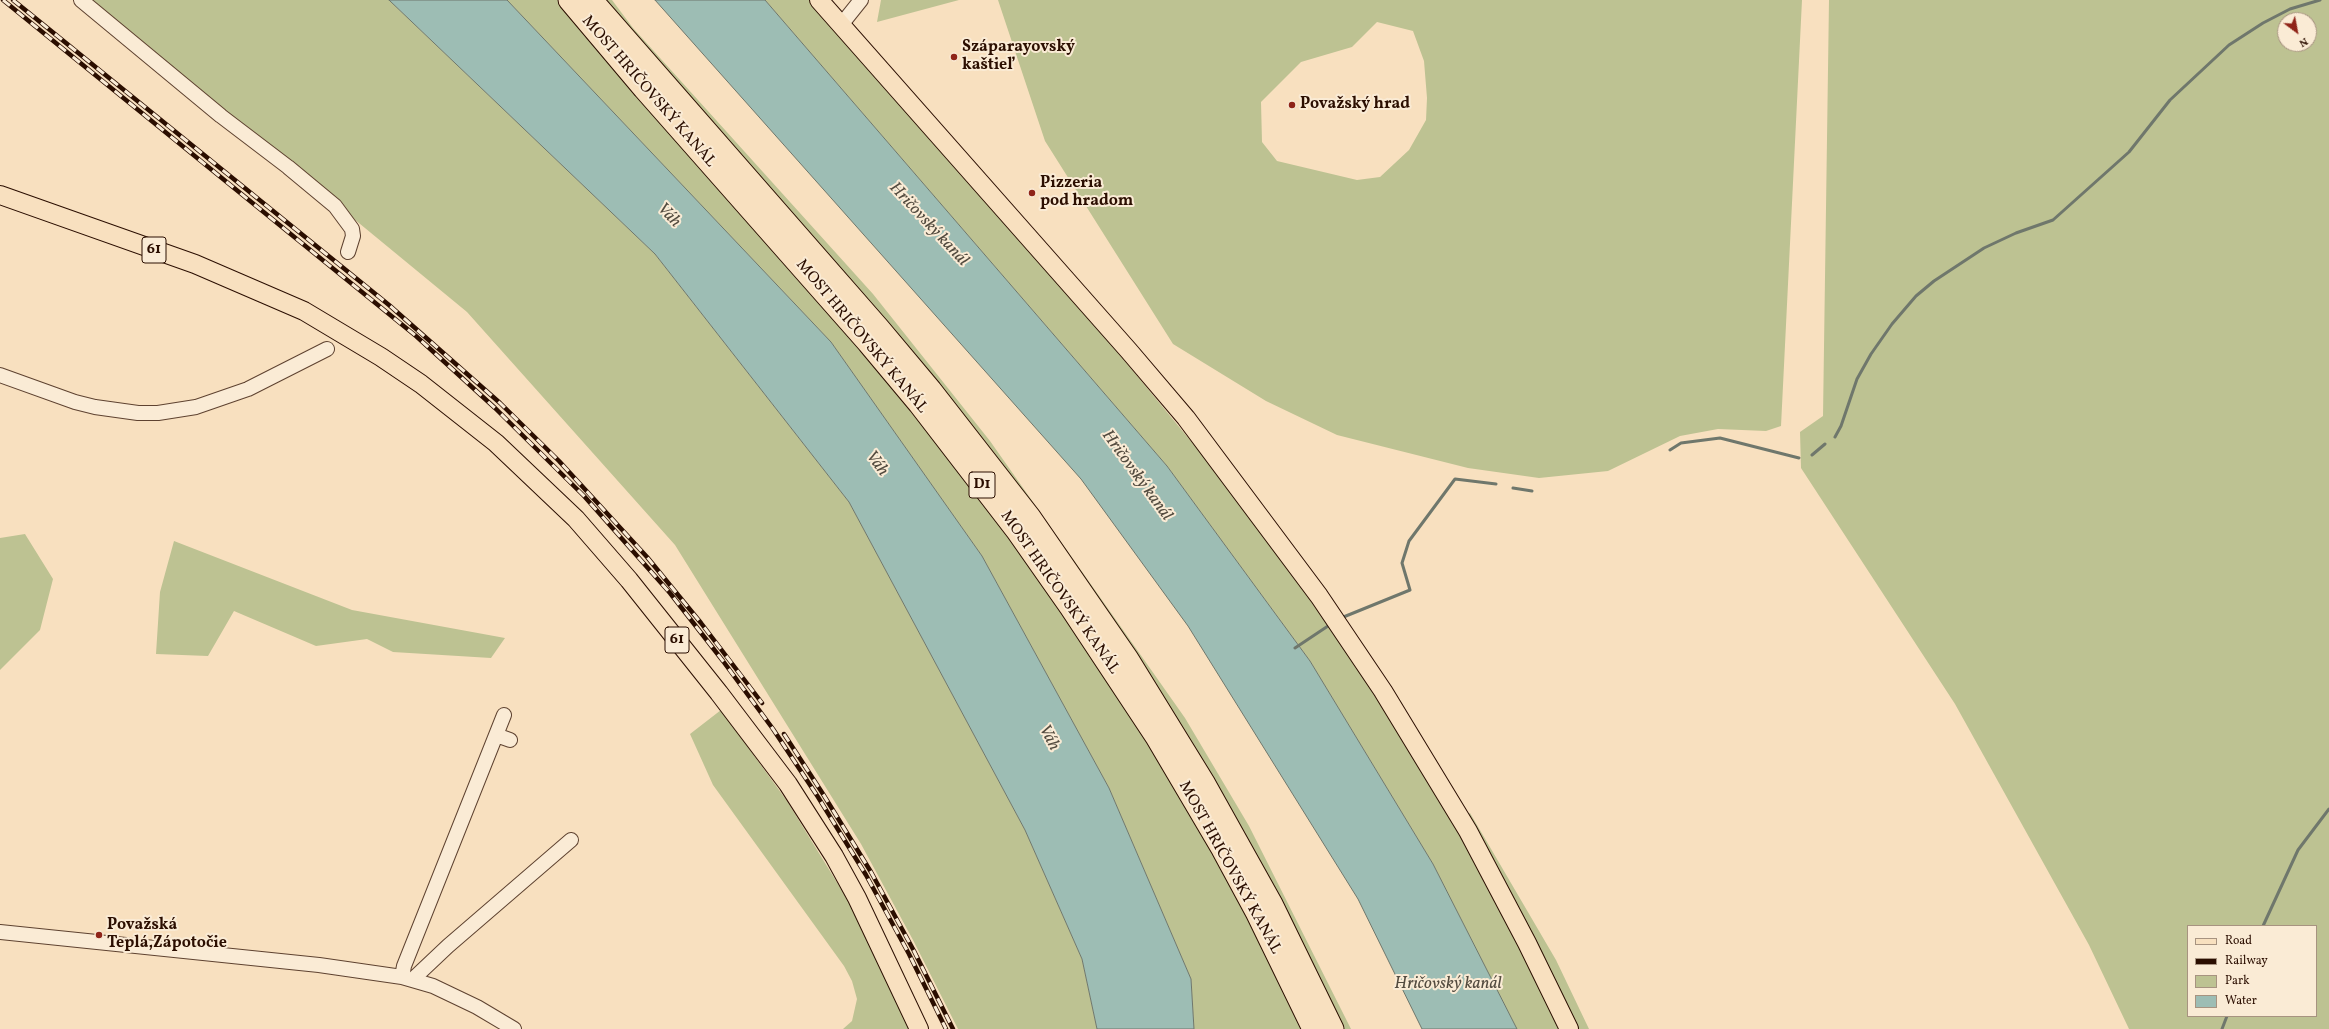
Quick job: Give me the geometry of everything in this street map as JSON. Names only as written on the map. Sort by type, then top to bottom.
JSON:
[{"type":"highway","name":"MOST HRIČOVSKÝ KANÁL","points":[[569,0],[644,89],[868,343],[919,404],[1016,530],[1113,670],[1164,750],[1222,849],[1259,919],[1313,1029]]},
{"type":"highway","name":"MOST HRIČOVSKÝ KANÁL","points":[[592,0],[884,334],[931,390],[1030,517],[1128,659],[1206,784],[1272,904],[1333,1029]]},
{"type":"main road","points":[[819,0],[1186,418],[1319,596],[1382,691],[1468,831],[1527,943],[1569,1029]]},
{"type":"main road","name":"61","points":[[0,195],[195,264],[304,312],[381,357],[421,384],[496,443],[576,519],[629,580],[719,693],[788,784],[834,856],[857,898],[919,1029]]},
{"type":"street","points":[[81,0],[221,116],[288,167],[335,206],[352,229],[353,236],[348,252]]},
{"type":"street","points":[[841,25],[861,0]]},
{"type":"street","points":[[0,375],[75,402],[95,407],[138,413],[158,413],[196,407],[248,389],[327,349]]},
{"type":"street","points":[[407,979],[404,966],[504,715]]},
{"type":"street","points":[[496,735],[510,740]]},
{"type":"street","points":[[407,979],[448,946],[566,841]]},
{"type":"street","points":[[0,932],[319,965],[407,979],[441,990],[476,1007],[514,1029]]},
{"type":"green space","points":[[88,0],[389,0],[655,254],[849,502],[1025,830],[1082,959],[1097,1029],[958,1029],[913,940],[861,844],[675,545],[467,312]]},
{"type":"green space","points":[[507,0],[612,0],[633,28],[873,294],[990,441],[1185,718],[1249,826],[1351,1029],[1194,1029],[1191,979],[1109,788],[982,556],[831,342]]},
{"type":"green space","points":[[765,0],[828,0],[1245,507],[1343,643],[1452,823],[1470,813],[1556,960],[1589,1029],[1517,1029],[1433,864],[1310,661],[1167,466]]},
{"type":"green space","points":[[881,0],[959,0],[877,22]]},
{"type":"green space","points":[[998,0],[1802,0],[1781,426],[1766,431],[1718,429],[1680,436],[1608,471],[1539,478],[1468,468],[1337,435],[1266,401],[1173,344],[1045,141]],"holes":[[[1377,22],[1413,31],[1424,61],[1427,98],[1426,120],[1409,150],[1380,177],[1357,180],[1277,161],[1262,142],[1261,102],[1301,62],[1352,47]]]},
{"type":"green space","points":[[1829,0],[2329,0],[2329,1029],[2129,1029],[2089,945],[1955,704],[1801,468],[1800,432],[1823,416]]},
{"type":"green space","points":[[25,534],[53,579],[40,630],[0,670],[0,538]]},
{"type":"green space","points":[[174,541],[352,610],[505,638],[491,658],[393,652],[367,639],[316,646],[234,611],[208,656],[156,654],[160,592]]},
{"type":"green space","points":[[721,710],[787,801],[849,902],[910,1029],[843,1029],[852,1021],[857,999],[852,981],[844,966],[713,785],[690,734]]},
{"type":"water","name":"Váh","points":[[389,0],[507,0],[831,342],[982,556],[1109,788],[1191,979],[1194,1029],[1097,1029],[1082,959],[1025,830],[849,502],[655,254]]},
{"type":"water","name":"Hričovský kanál","points":[[655,0],[765,0],[1167,466],[1310,661],[1433,864],[1517,1029],[1422,1029],[1358,899],[1188,626],[1081,479]]},
{"type":"waterway","points":[[1835,437],[1841,426],[1857,379],[1871,354],[1892,324],[1916,296],[1934,281],[1984,248],[2016,233],[2053,220],[2129,152],[2170,100],[2229,45],[2263,23],[2290,9],[2320,0]]},
{"type":"waterway","points":[[1670,450],[1681,443],[1720,438],[1799,458]]},
{"type":"waterway","points":[[1812,455],[1825,444]]},
{"type":"waterway","points":[[1341,618],[1410,590],[1402,563],[1409,541],[1455,479],[1496,484]]},
{"type":"waterway","points":[[1513,488],[1532,491]]},
{"type":"waterway","points":[[1295,648],[1331,624]]},
{"type":"waterway","points":[[2263,925],[2298,850],[2329,809]]},
{"type":"waterway","points":[[2222,1029],[2227,1017]]},
{"type":"railway","points":[[3,0],[416,336],[495,408],[584,496],[670,593],[773,729],[818,797],[866,875],[909,954],[946,1029]]},
{"type":"railway","points":[[13,0],[389,305],[500,403],[559,461],[647,557],[701,623],[762,703]]},
{"type":"railway","points":[[784,734],[871,872],[914,951],[953,1029]]},
{"type":"place","name":"Száparayovský kaštieľ","points":[[954,57]]},
{"type":"place","name":"Považský hrad","points":[[1292,105]]},
{"type":"place","name":"Pizzeria pod hradom","points":[[1032,193]]},
{"type":"place","name":"Považská Teplá,Zápotočie","points":[[99,935]]}]
